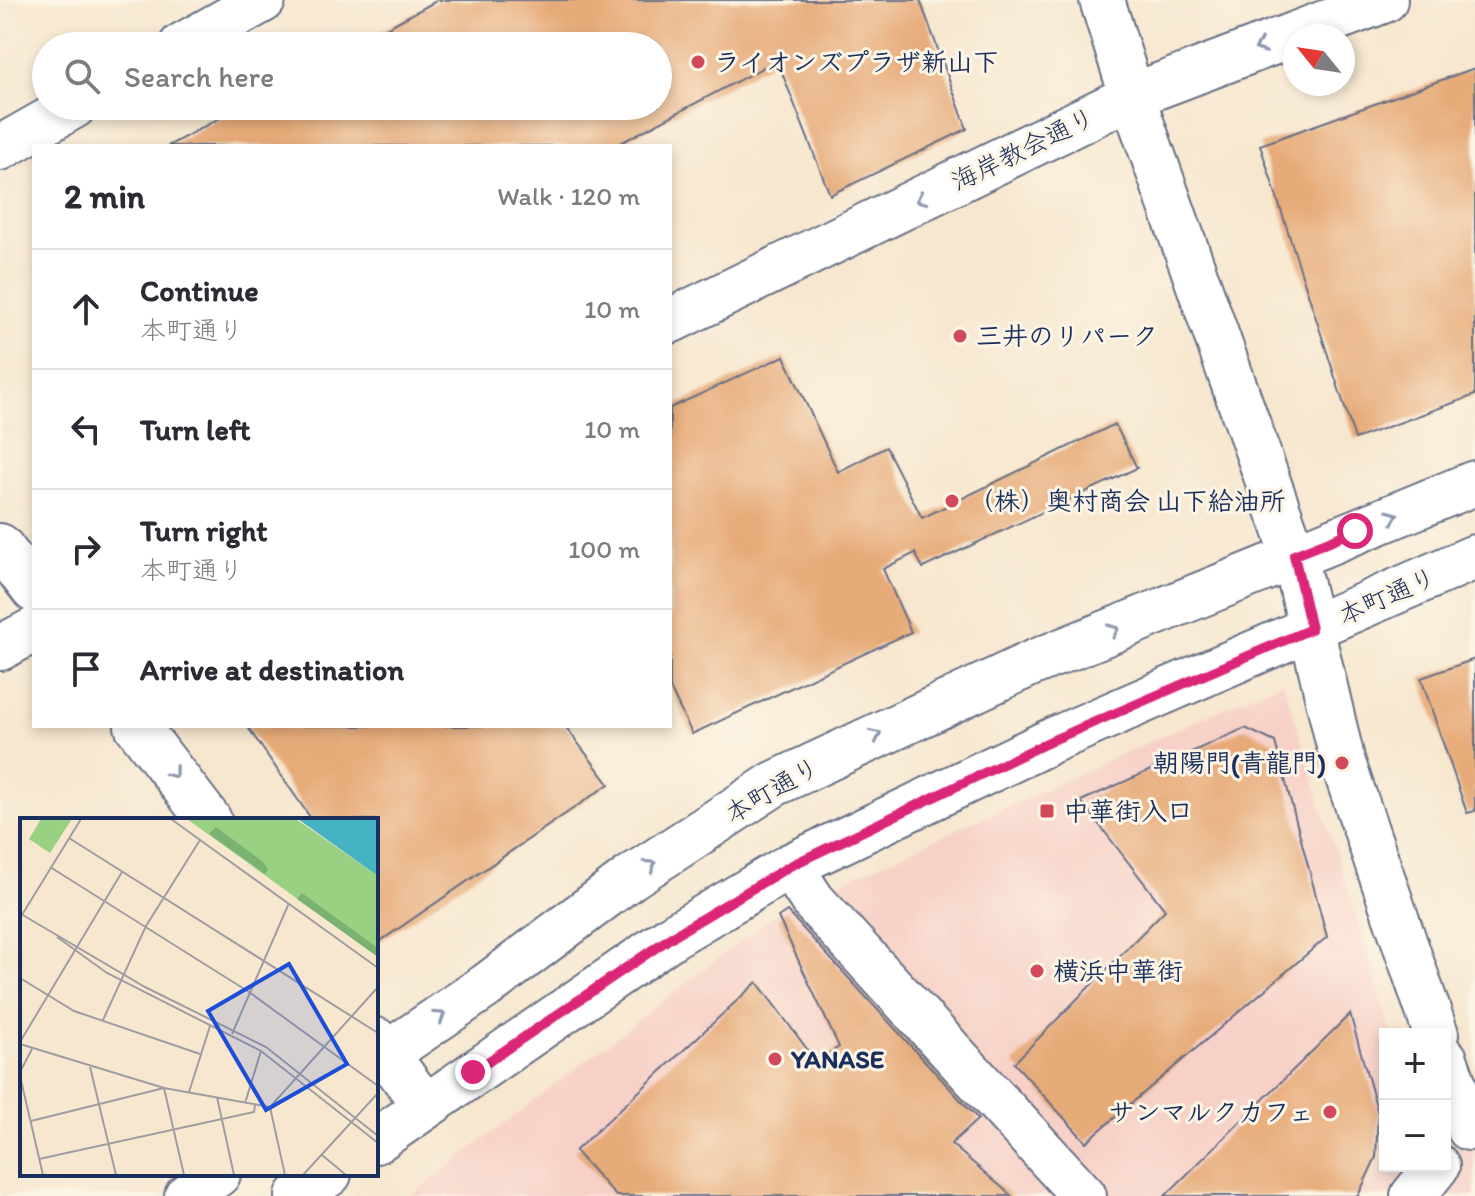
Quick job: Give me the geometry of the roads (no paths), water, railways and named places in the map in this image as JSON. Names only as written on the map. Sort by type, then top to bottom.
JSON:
[{"type":"street","points":[[206,32],[263,0]]},
{"type":"street","points":[[1102,0],[1132,96],[1294,555],[1343,763],[1434,1028]]},
{"type":"street","name":"海岸教会通り","points":[[672,320],[1132,96],[1385,0]]},
{"type":"street","points":[[0,148],[49,120]]},
{"type":"street","name":"本町通り","points":[[379,1052],[486,986],[630,878],[774,784],[1030,664],[1475,483]]},
{"type":"street","points":[[0,546],[32,587]]},
{"type":"street","name":"本町通り","points":[[378,1140],[673,936],[790,866],[1053,740],[1475,557]]},
{"type":"street","points":[[0,648],[32,631]]},
{"type":"street","points":[[139,728],[207,818]]},
{"type":"street","points":[[790,866],[813,901],[1084,1196]]},
{"type":"street","points":[[379,1052],[425,1106]]},
{"type":"street","points":[[1451,1085],[1463,1138]]},
{"type":"street","points":[[1413,1196],[1432,1172]]},
{"type":"street","points":[[187,1196],[215,1176]]},
{"type":"street","points":[[298,1196],[326,1176]]},
{"type":"place","name":"ライオンズプラザ新山下","points":[[698,62]]},
{"type":"place","name":"三井のリパーク","points":[[960,336]]},
{"type":"place","name":"（株）奥村商会 山下給油所","points":[[952,501]]},
{"type":"place","name":"朝陽門(青龍門)","points":[[1342,763]]},
{"type":"place","name":"中華街入口","points":[[1047,811]]},
{"type":"place","name":"横浜中華街","points":[[1037,971]]},
{"type":"place","name":"YANASE","points":[[775,1059]]},
{"type":"place","name":"サンマルクカフェ","points":[[1330,1112]]}]
